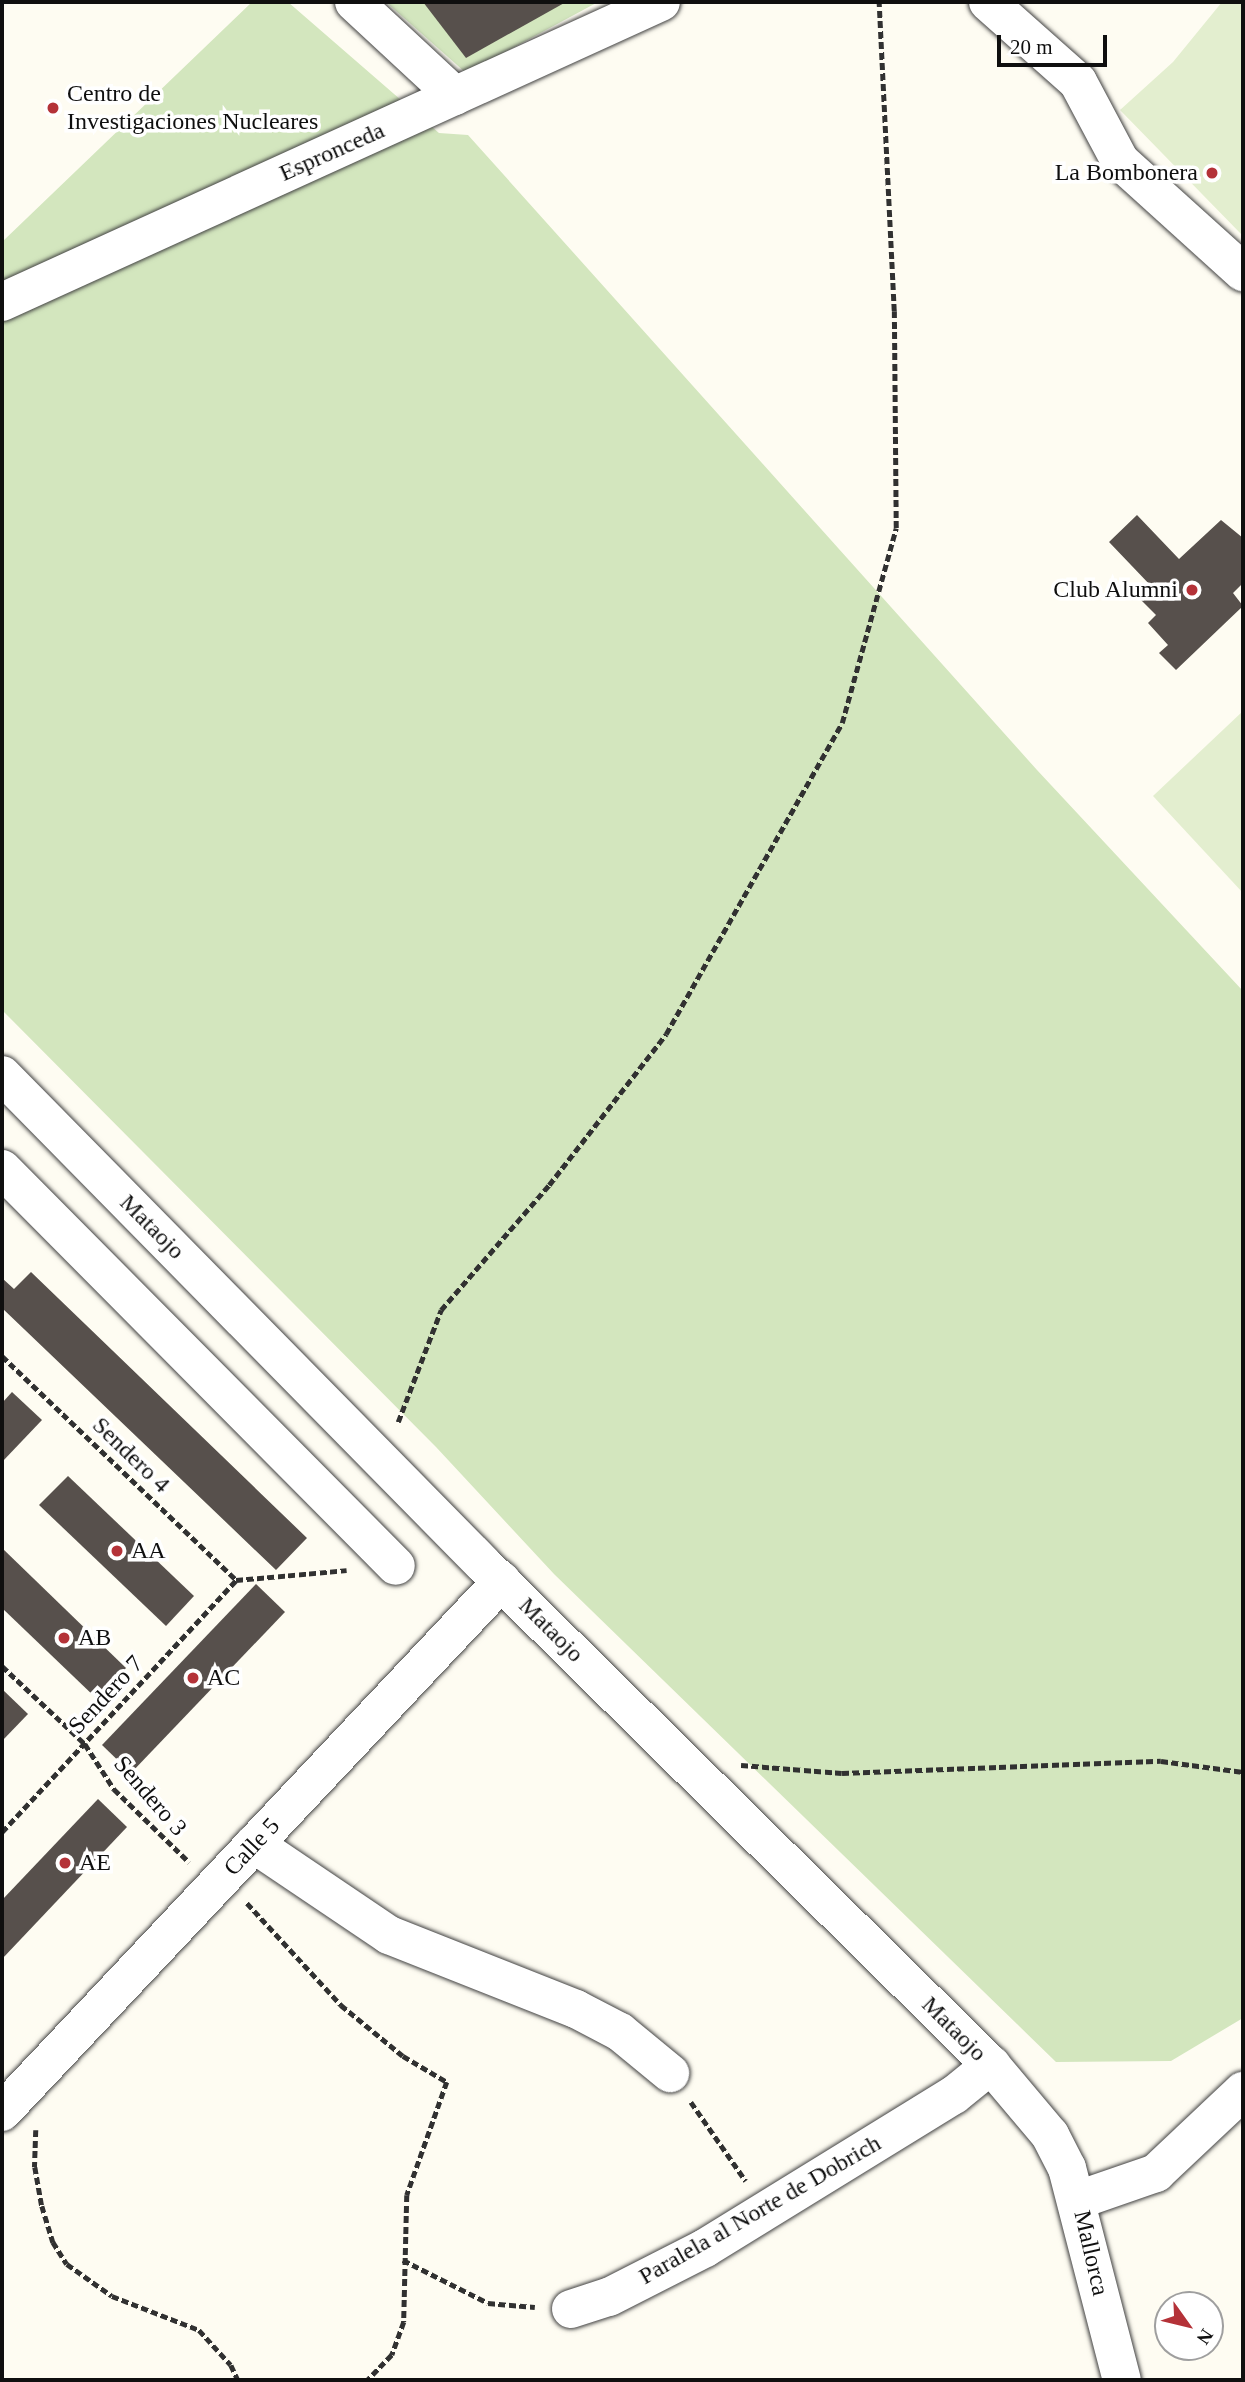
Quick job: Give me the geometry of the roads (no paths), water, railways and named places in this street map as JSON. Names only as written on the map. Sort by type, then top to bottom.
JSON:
[{"type":"street","points":[[354,2],[455,96]]},
{"type":"street","name":"Espronceda","points":[[2,302],[662,2]]},
{"type":"street","points":[[988,2],[1079,82],[1120,161],[1243,272]]},
{"type":"street","name":"Mataojo","points":[[2,1075],[502,1581],[991,2065],[1050,2135],[1079,2200]]},
{"type":"street","points":[[2,1169],[396,1566]]},
{"type":"street","name":"Calle 5","points":[[2,2112],[502,1581]]},
{"type":"street","points":[[254,1844],[389,1935],[576,2008],[620,2032],[670,2073]]},
{"type":"street","name":"Paralela al Norte de Dobrich","points":[[571,2309],[621,2291],[705,2248],[954,2095],[991,2065]]},
{"type":"street","name":"Mallorca","points":[[1122,2380],[1079,2200],[1156,2173],[1243,2091]]},
{"type":"place","name":"Centro de Investigaciones Nucleares","points":[[53,108]]},
{"type":"place","name":"La Bombonera","points":[[1212,173]]},
{"type":"place","name":"Club Alumni","points":[[1192,590]]},
{"type":"place","name":"AA","points":[[117,1551]]},
{"type":"place","name":"AB","points":[[64,1638]]},
{"type":"place","name":"AC","points":[[193,1678]]},
{"type":"place","name":"AE","points":[[65,1863]]}]
